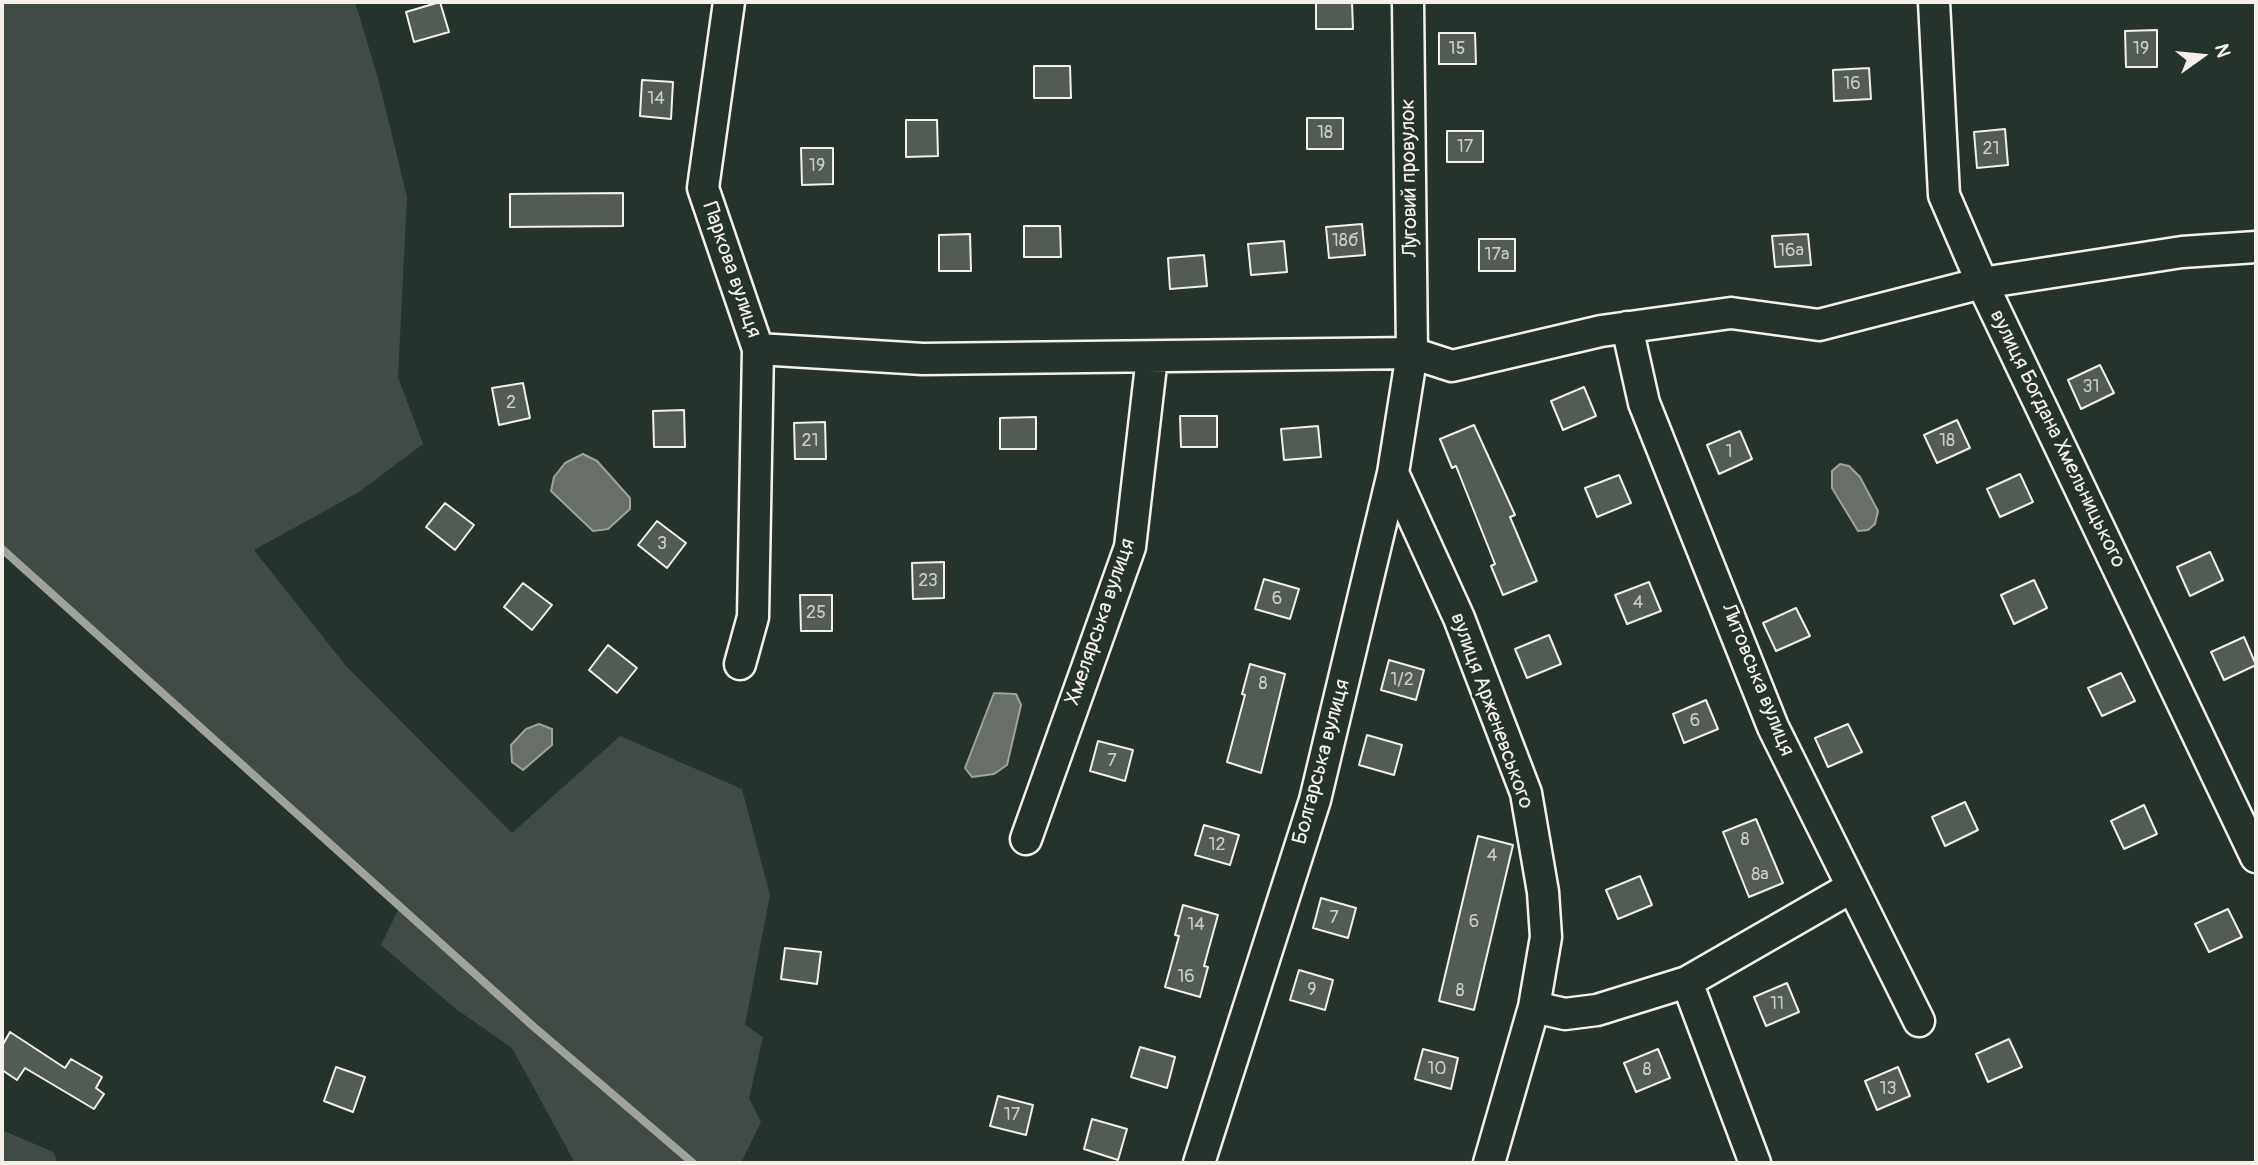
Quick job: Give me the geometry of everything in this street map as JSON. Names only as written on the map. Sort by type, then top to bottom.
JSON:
[{"type":"street","name":"Паркова вулиця","points":[[729,2],[703,188],[758,349],[752,617],[740,664]]},
{"type":"street","name":"Луговий провулок","points":[[1408,2],[1412,354]]},
{"type":"street","name":"вулиця Богдана Хмельницького","points":[[1934,2],[1944,195],[1982,283],[2256,857]]},
{"type":"street","points":[[758,349],[923,359],[1412,354],[1452,366],[1627,327],[1731,313],[1819,325],[1982,283],[2182,252],[2256,247]]},
{"type":"street","name":"Литовська вулиця","points":[[1627,327],[1644,403],[1773,727],[1919,1021]]},
{"type":"street","name":"Болгарська вулиця","points":[[1199,1163],[1315,800],[1393,473],[1412,354]]},
{"type":"street","name":"Хмелярська вулиця","points":[[1026,839],[1130,547],[1152,356]]},
{"type":"street","name":"вулиця Арженевського","points":[[1393,473],[1459,618],[1525,793],[1543,892],[1546,937],[1534,1007],[1489,1163]]},
{"type":"street","points":[[1534,1007],[1565,1014],[1597,1010],[1687,982],[1852,887]]},
{"type":"street","points":[[1687,982],[1755,1163]]},
{"type":"shaded area","points":[[2,2],[355,2],[378,78],[407,197],[398,377],[423,444],[359,492],[254,550],[346,666],[512,833],[620,736],[742,789],[770,895],[745,1025],[763,1037],[749,1098],[761,1122],[741,1163],[575,1163],[512,1048],[456,1009],[381,945],[400,906],[2,549]]},
{"type":"shaded area","points":[[583,454],[597,461],[630,498],[630,509],[608,529],[593,531],[551,491],[554,477],[565,463]]},
{"type":"shaded area","points":[[1840,464],[1849,466],[1860,477],[1878,511],[1875,524],[1868,530],[1858,531],[1832,488],[1832,471]]},
{"type":"shaded area","points":[[994,693],[1016,694],[1021,705],[1007,765],[994,774],[972,777],[965,768]]},
{"type":"shaded area","points":[[539,724],[552,729],[552,745],[523,770],[512,762],[511,745],[526,729]]},
{"type":"shaded area","points":[[2,1130],[53,1152],[58,1163],[2,1163]]},
{"type":"building","points":[[440,2],[449,32],[414,42],[406,12]]},
{"type":"building","points":[[1316,2],[1352,2],[1353,29],[1316,29]]},
{"type":"building","points":[[2157,30],[2157,67],[2126,67],[2125,31]]},
{"type":"building","points":[[1439,33],[1475,33],[1476,64],[1439,64]]},
{"type":"building","points":[[1034,66],[1070,66],[1071,98],[1034,98]]},
{"type":"building","points":[[1869,68],[1871,99],[1834,101],[1833,70]]},
{"type":"building","points":[[642,80],[673,82],[671,119],[640,116]]},
{"type":"building","points":[[1307,118],[1343,118],[1343,149],[1307,149]]},
{"type":"building","points":[[906,120],[937,120],[938,156],[906,157]]},
{"type":"building","points":[[2005,129],[2008,165],[1977,168],[1974,132]]},
{"type":"building","points":[[1447,131],[1483,131],[1483,162],[1447,162]]},
{"type":"building","points":[[801,148],[833,148],[833,184],[802,185]]},
{"type":"building","points":[[623,193],[623,226],[510,227],[510,194]]},
{"type":"building","points":[[1362,224],[1365,255],[1329,258],[1326,227]]},
{"type":"building","points":[[1024,226],[1060,226],[1061,257],[1024,257]]},
{"type":"building","points":[[970,234],[971,271],[939,271],[939,235]]},
{"type":"building","points":[[1808,234],[1811,265],[1775,267],[1772,236]]},
{"type":"building","points":[[1479,239],[1515,239],[1515,271],[1479,271]]},
{"type":"building","points":[[1284,241],[1287,272],[1251,275],[1248,244]]},
{"type":"building","points":[[1204,255],[1207,286],[1170,289],[1168,258]]},
{"type":"building","points":[[2100,365],[2114,393],[2081,409],[2068,380]]},
{"type":"building","points":[[523,383],[530,418],[499,425],[492,388]]},
{"type":"building","points":[[1584,387],[1596,416],[1563,430],[1551,401]]},
{"type":"building","points":[[684,410],[685,447],[654,447],[653,411]]},
{"type":"building","points":[[1180,416],[1217,416],[1217,447],[1181,447]]},
{"type":"building","points":[[1036,417],[1036,449],[1000,449],[1000,418]]},
{"type":"building","points":[[1957,420],[1970,448],[1937,463],[1924,435]]},
{"type":"building","points":[[825,422],[826,459],[795,459],[794,423]]},
{"type":"building","points":[[1474,425],[1515,515],[1510,517],[1537,581],[1503,595],[1491,566],[1495,564],[1456,466],[1452,468],[1440,439]]},
{"type":"building","points":[[1318,426],[1321,457],[1284,460],[1281,429]]},
{"type":"building","points":[[1740,431],[1752,459],[1719,474],[1707,445]]},
{"type":"building","points":[[2020,474],[2033,502],[2000,517],[1987,489]]},
{"type":"building","points":[[1619,475],[1631,503],[1597,517],[1585,488]]},
{"type":"building","points":[[445,503],[474,525],[455,550],[426,527]]},
{"type":"building","points":[[657,521],[686,543],[667,568],[638,545]]},
{"type":"building","points":[[2210,552],[2223,580],[2190,596],[2177,567]]},
{"type":"building","points":[[944,562],[944,598],[913,599],[912,563]]},
{"type":"building","points":[[1264,579],[1299,589],[1290,619],[1255,609]]},
{"type":"building","points":[[2034,580],[2047,608],[2014,624],[2001,595]]},
{"type":"building","points":[[1649,582],[1661,611],[1627,624],[1615,595]]},
{"type":"building","points":[[523,583],[552,605],[532,630],[504,607]]},
{"type":"building","points":[[800,595],[832,595],[832,631],[801,631]]},
{"type":"building","points":[[1796,608],[1810,636],[1776,651],[1763,623]]},
{"type":"building","points":[[1549,635],[1561,664],[1527,678],[1515,649]]},
{"type":"building","points":[[2244,637],[2256,665],[2224,680],[2211,652]]},
{"type":"building","points":[[608,645],[637,668],[617,693],[589,670]]},
{"type":"building","points":[[1389,660],[1424,670],[1416,700],[1381,690]]},
{"type":"building","points":[[1250,664],[1285,674],[1261,773],[1227,762],[1245,695],[1242,694]]},
{"type":"building","points":[[2121,673],[2135,701],[2102,716],[2088,688]]},
{"type":"building","points":[[1706,700],[1718,729],[1684,743],[1673,714]]},
{"type":"building","points":[[1848,724],[1862,752],[1828,767],[1815,738]]},
{"type":"building","points":[[1367,735],[1402,745],[1394,775],[1359,765]]},
{"type":"building","points":[[1098,741],[1133,750],[1125,781],[1090,771]]},
{"type":"building","points":[[1965,802],[1978,830],[1945,846],[1932,817]]},
{"type":"building","points":[[2144,805],[2157,834],[2124,849],[2111,821]]},
{"type":"building","points":[[1756,819],[1783,883],[1749,897],[1723,832]]},
{"type":"building","points":[[1204,825],[1239,835],[1230,865],[1195,855]]},
{"type":"building","points":[[1478,836],[1513,845],[1474,1010],[1439,1001]]},
{"type":"building","points":[[1640,876],[1652,905],[1618,919],[1606,890]]},
{"type":"building","points":[[1321,898],[1356,908],[1348,938],[1313,928]]},
{"type":"building","points":[[1183,905],[1218,915],[1204,966],[1208,967],[1200,997],[1165,987],[1179,936],[1175,935]]},
{"type":"building","points":[[2228,909],[2242,937],[2209,952],[2195,924]]},
{"type":"building","points":[[785,948],[821,952],[817,984],[781,979]]},
{"type":"building","points":[[1299,970],[1333,980],[1325,1010],[1290,1000]]},
{"type":"building","points":[[1787,983],[1799,1012],[1766,1026],[1754,997]]},
{"type":"building","points":[[10,1032],[65,1068],[71,1059],[102,1077],[96,1088],[104,1094],[94,1109],[25,1068],[17,1080],[2,1070],[2,1046]]},
{"type":"building","points":[[2009,1039],[2022,1067],[1988,1082],[1976,1054]]},
{"type":"building","points":[[1140,1047],[1175,1057],[1167,1088],[1131,1077]]},
{"type":"building","points":[[1423,1049],[1458,1058],[1451,1089],[1415,1079]]},
{"type":"building","points":[[1658,1049],[1670,1078],[1636,1092],[1624,1063]]},
{"type":"building","points":[[336,1067],[365,1077],[353,1112],[324,1101]]},
{"type":"building","points":[[1898,1067],[1910,1096],[1877,1110],[1865,1081]]},
{"type":"building","points":[[998,1096],[1033,1105],[1026,1135],[990,1126]]},
{"type":"building","points":[[1092,1119],[1127,1129],[1118,1160],[1084,1149]]},
{"type":"waterway","points":[[2,549],[534,1027],[693,1163]]}]
